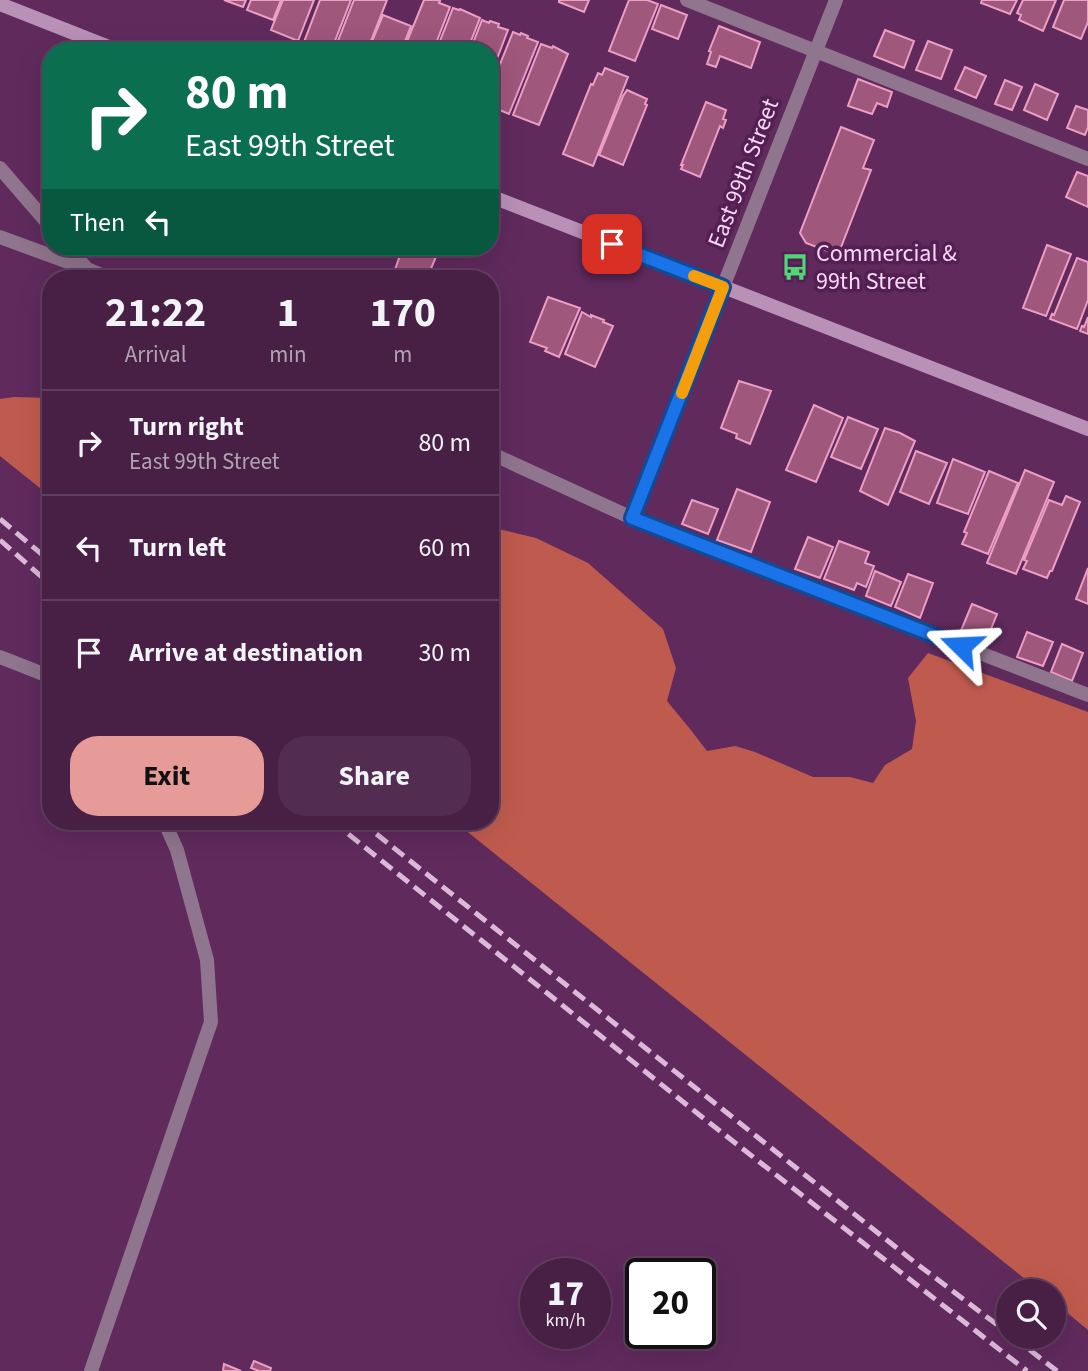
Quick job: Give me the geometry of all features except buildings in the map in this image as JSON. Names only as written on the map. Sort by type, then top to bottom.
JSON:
[{"type":"main road","points":[[0,4],[96,42]]},
{"type":"main road","points":[[499,200],[1088,429]]},
{"type":"street","points":[[687,0],[1088,159]]},
{"type":"street","name":"East 99th Street","points":[[632,518],[836,0]]},
{"type":"street","points":[[0,168],[42,217]]},
{"type":"street","points":[[0,237],[42,252]]},
{"type":"street","points":[[52,256],[87,269]]},
{"type":"street","points":[[76,256],[87,269]]},
{"type":"street","points":[[499,457],[632,518],[1088,695]]},
{"type":"street","points":[[0,657],[42,673]]},
{"type":"street","points":[[91,1371],[211,1022],[207,960],[177,850],[168,830]]},
{"type":"shaded area","points":[[42,398],[42,490],[0,456],[0,399]]},
{"type":"shaded area","points":[[499,529],[536,538],[588,563],[663,629],[676,668],[667,701],[707,751],[735,746],[813,777],[850,777],[873,783],[885,765],[912,749],[916,721],[908,678],[928,653],[1088,712],[1088,1330],[1066,1312],[1066,1279],[1025,1279],[465,830],[499,830]]},
{"type":"railway","points":[[0,519],[42,554]]},
{"type":"railway","points":[[0,540],[42,577]]},
{"type":"railway","points":[[343,830],[702,1117],[1027,1371]]},
{"type":"railway","points":[[371,830],[996,1324]]},
{"type":"railway","points":[[1029,1349],[1057,1371]]},
{"type":"slow traffic","points":[[682,393],[723,287],[694,276]]},
{"type":"place","name":"Commercial & 99th Street","points":[[795,267]]},
{"type":"route","points":[[612,244],[723,287],[632,518],[961,646]]}]
